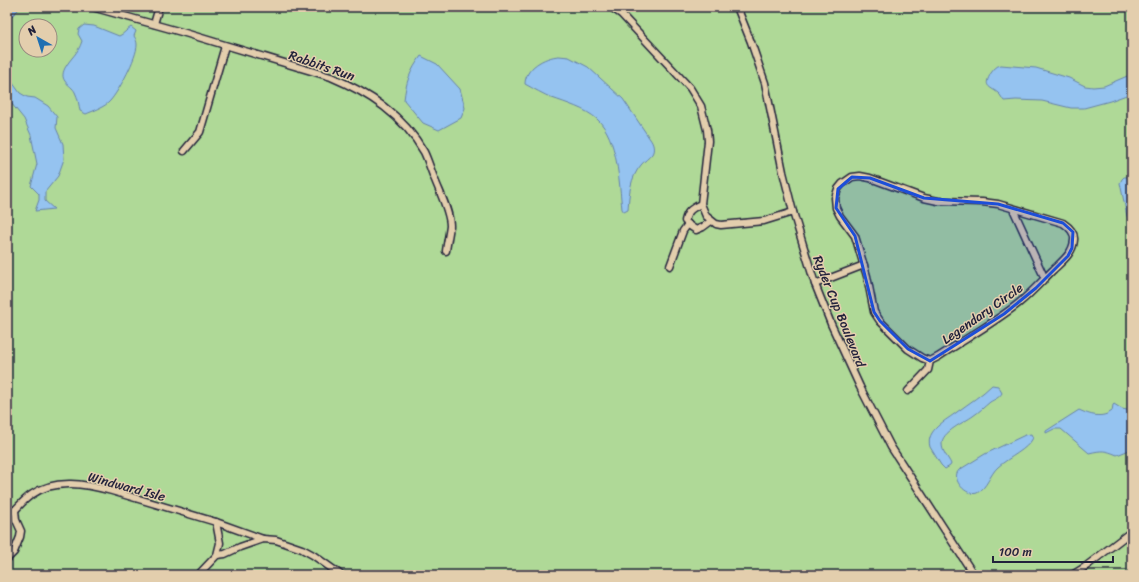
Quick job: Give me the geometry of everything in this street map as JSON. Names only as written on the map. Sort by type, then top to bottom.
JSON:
[{"type":"street","name":"Rabbits Run","points":[[92,7],[330,77],[350,85],[381,104],[398,117],[409,130],[425,154],[445,206],[450,226],[446,250]]},
{"type":"street","points":[[154,24],[159,7]]},
{"type":"street","points":[[611,7],[622,14],[686,84],[701,106],[707,130],[708,142],[702,204],[706,216],[721,226],[764,221],[793,212]]},
{"type":"street","name":"Ryder Cup Boulevard","points":[[737,7],[766,82],[783,172],[793,212],[815,284],[831,324],[860,387],[891,447],[974,575]]},
{"type":"street","points":[[184,151],[200,132],[225,46]]},
{"type":"street","name":"Legendary Circle","points":[[860,176],[870,178],[924,198],[938,201],[998,204],[1064,223],[1073,232],[1074,239],[1068,256],[1020,302],[938,358],[930,361],[918,356],[908,349],[880,321],[874,312],[871,302],[868,276],[864,265],[855,236],[840,216],[836,208],[835,198],[838,189],[842,184],[852,177],[860,176]]},
{"type":"street","points":[[702,204],[687,212],[685,221],[696,230],[703,227],[711,220]]},
{"type":"street","points":[[1013,209],[1045,279]]},
{"type":"street","points":[[670,266],[683,231],[688,224]]},
{"type":"street","points":[[815,284],[864,265]]},
{"type":"street","points":[[908,391],[928,370],[930,361]]},
{"type":"street","name":"Windward Isle","points":[[7,513],[15,510],[31,495],[42,489],[55,485],[78,484],[95,486],[216,522],[263,539],[276,540],[302,549],[341,575]]},
{"type":"street","points":[[7,559],[17,547],[21,531],[16,520],[15,510]]},
{"type":"street","points":[[198,575],[217,555],[220,543],[216,522]]},
{"type":"street","points":[[1072,575],[1085,567],[1132,531]]},
{"type":"street","points":[[217,555],[225,554],[240,546],[263,539]]},
{"type":"highlighted area","points":[[852,177],[870,178],[924,198],[998,204],[1063,223],[1073,232],[1072,248],[1068,256],[1036,288],[1004,314],[930,361],[908,349],[880,321],[874,312],[855,236],[836,208],[838,189]]},
{"type":"green space","points":[[7,7],[1132,7],[1132,575],[7,575]]},
{"type":"water","points":[[7,7],[19,7],[19,9],[7,21]]},
{"type":"water","points":[[84,25],[94,26],[119,36],[131,27],[136,31],[134,36],[137,45],[131,65],[114,96],[99,109],[86,114],[80,111],[75,92],[63,77],[65,68],[82,41],[78,34],[79,29]]},
{"type":"water","points":[[421,56],[437,64],[460,89],[465,108],[461,118],[439,130],[423,123],[404,100],[409,77]]},
{"type":"water","points":[[559,56],[569,57],[588,67],[623,99],[652,142],[653,152],[634,175],[628,210],[624,212],[622,209],[616,161],[609,137],[604,127],[597,119],[587,112],[552,98],[525,84],[528,73],[536,64]]},
{"type":"water","points":[[1001,65],[1036,68],[1069,78],[1085,86],[1093,87],[1104,86],[1132,74],[1132,93],[1084,108],[1071,108],[1042,101],[1004,101],[999,94],[987,84],[991,73],[996,67]]},
{"type":"water","points":[[7,75],[20,93],[27,97],[35,98],[48,106],[57,117],[56,128],[63,144],[64,159],[58,176],[45,192],[45,201],[54,209],[35,211],[39,200],[39,194],[31,186],[37,164],[31,135],[24,119],[7,98]]},
{"type":"water","points":[[1124,177],[1132,177],[1132,227],[1127,216],[1120,183]]},
{"type":"water","points":[[992,385],[998,386],[1002,393],[1001,395],[945,435],[942,444],[943,450],[951,464],[945,469],[930,447],[929,441],[931,435],[938,426],[980,396]]},
{"type":"water","points":[[1114,404],[1122,409],[1132,411],[1132,449],[1117,455],[1103,451],[1089,453],[1061,429],[1054,429],[1046,433],[1046,431],[1079,410],[1092,415],[1100,416],[1112,411]]},
{"type":"water","points":[[1031,434],[1033,438],[1027,446],[1002,463],[977,493],[973,494],[965,490],[958,482],[957,474],[959,470],[985,454],[1025,435]]}]
